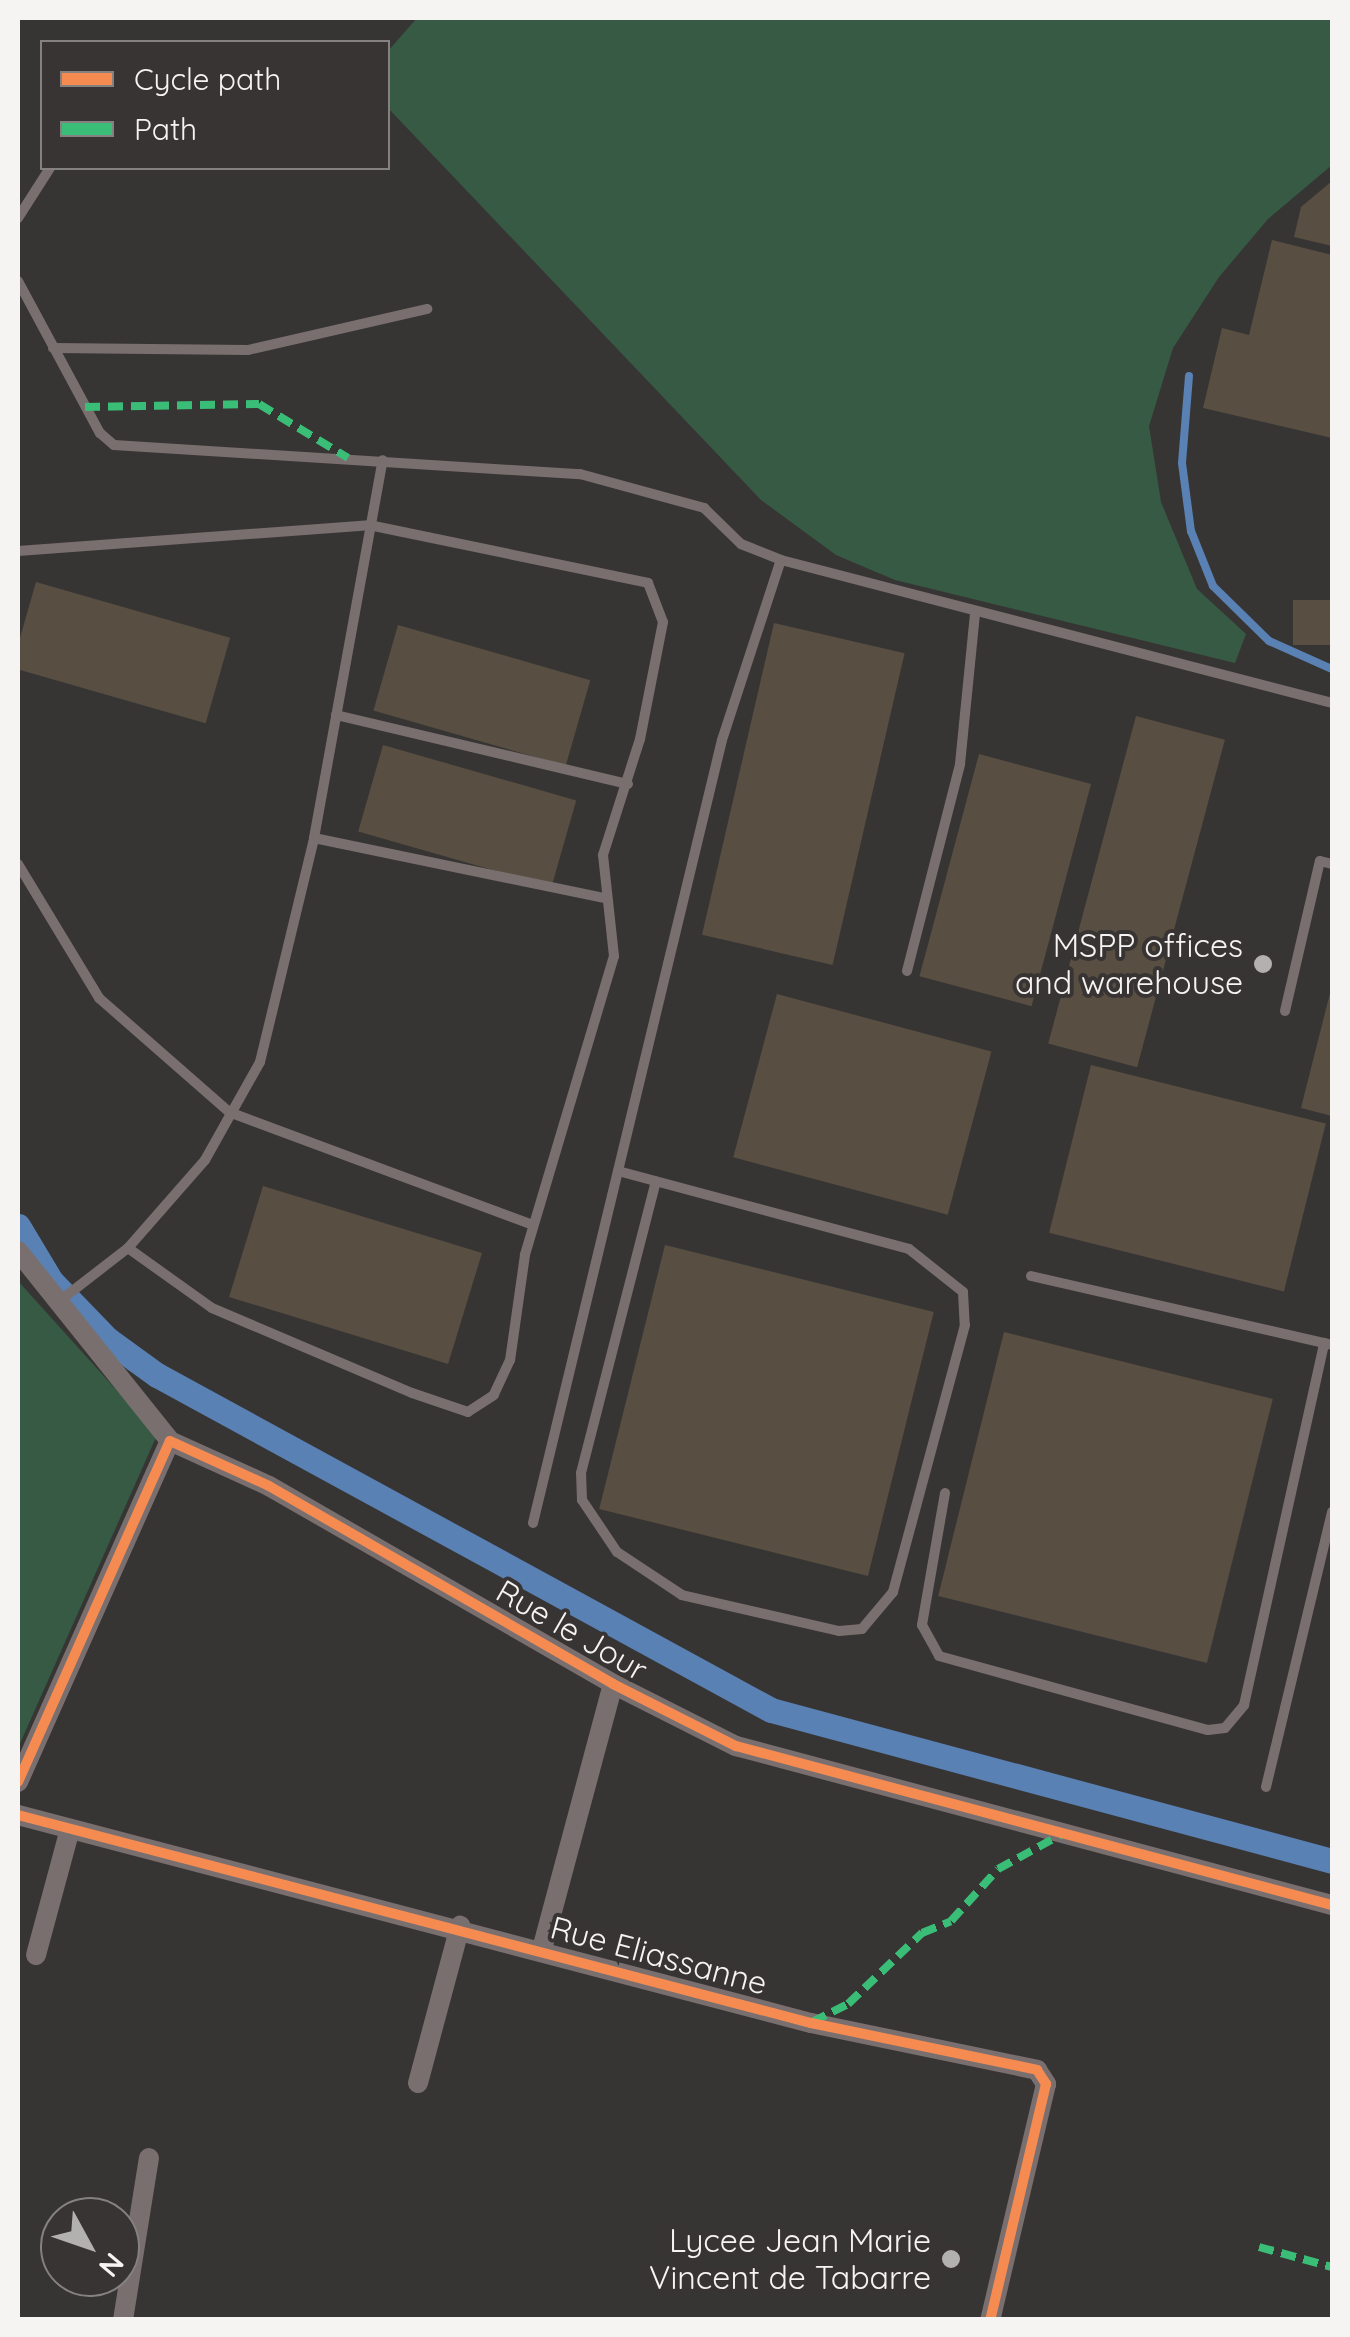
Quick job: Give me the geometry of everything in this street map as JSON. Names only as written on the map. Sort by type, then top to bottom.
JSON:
[{"type":"street","points":[[18,1252],[55,1304],[170,1440],[18,1782]]},
{"type":"street","name":"Rue le Jour","points":[[170,1440],[269,1486],[612,1684],[769,1758],[1332,1905]]},
{"type":"street","points":[[542,1949],[612,1684]]},
{"type":"street","name":"Rue Eliassanne","points":[[18,1815],[69,1833],[460,1926],[811,2023],[1043,2075],[1046,2084],[990,2320]]},
{"type":"street","points":[[36,1955],[69,1833]]},
{"type":"street","points":[[418,2083],[460,1926]]},
{"type":"street","points":[[124,2320],[149,2158]]},
{"type":"lane","points":[[18,218],[49,170]]},
{"type":"lane","points":[[18,281],[100,433],[114,445],[580,474],[704,508],[741,544],[781,560],[1332,703]]},
{"type":"lane","points":[[53,348],[248,350],[427,309]]},
{"type":"lane","points":[[55,1304],[128,1248],[204,1160],[260,1062],[314,838],[384,460]]},
{"type":"lane","points":[[18,551],[369,525],[648,584],[662,622],[628,784],[603,855],[604,898],[614,956],[533,1225],[510,1360],[494,1395],[468,1412],[212,1308],[128,1248]]},
{"type":"lane","points":[[533,1522],[722,740],[781,560]]},
{"type":"lane","points":[[907,971],[968,722],[975,613]]},
{"type":"lane","points":[[336,715],[628,784]]},
{"type":"lane","points":[[314,838],[604,898]]},
{"type":"lane","points":[[1285,1011],[1320,861],[1332,864]]},
{"type":"lane","points":[[18,864],[99,998],[229,1112],[533,1225]]},
{"type":"lane","points":[[618,1171],[656,1181],[908,1249],[963,1292],[966,1325],[893,1592],[862,1629],[839,1631],[682,1595],[618,1552],[582,1500],[581,1473],[656,1181]]},
{"type":"lane","points":[[944,1493],[922,1625],[939,1656],[1189,1726],[1224,1728],[1244,1705],[1328,1344],[1031,1276]]},
{"type":"lane","points":[[1266,1787],[1332,1512]]},
{"type":"green space","points":[[417,18],[1332,18],[1332,165],[1268,219],[1219,277],[1173,348],[1149,426],[1161,502],[1197,589],[1246,634],[1235,663],[895,580],[836,555],[761,500],[390,110],[390,49]]},
{"type":"green space","points":[[18,1281],[157,1435],[18,1748]]},
{"type":"building","points":[[1332,181],[1332,246],[1294,237],[1301,207]]},
{"type":"building","points":[[1272,240],[1332,255],[1332,438],[1203,408],[1222,328],[1249,335]]},
{"type":"building","points":[[36,582],[230,638],[206,723],[18,669],[18,645]]},
{"type":"building","points":[[1293,600],[1332,600],[1332,645],[1293,645]]},
{"type":"building","points":[[774,623],[905,653],[833,965],[702,935]]},
{"type":"building","points":[[398,625],[590,680],[566,766],[373,711]]},
{"type":"building","points":[[1136,716],[1225,740],[1137,1067],[1048,1043]]},
{"type":"building","points":[[383,745],[576,800],[551,887],[358,832]]},
{"type":"building","points":[[979,754],[1091,784],[1032,1006],[919,976]]},
{"type":"building","points":[[1332,989],[1332,1116],[1301,1108]]},
{"type":"building","points":[[777,994],[991,1051],[948,1215],[733,1157]]},
{"type":"building","points":[[1091,1065],[1326,1124],[1284,1291],[1049,1233]]},
{"type":"building","points":[[263,1186],[482,1253],[448,1364],[229,1297]]},
{"type":"building","points":[[665,1245],[934,1312],[868,1576],[599,1509]]},
{"type":"building","points":[[1004,1332],[1273,1399],[1207,1663],[938,1596]]},
{"type":"waterway","points":[[1189,376],[1182,463],[1191,531],[1213,586],[1269,641],[1332,669]]},
{"type":"waterway","points":[[18,1226],[51,1281],[107,1339],[157,1375],[771,1710],[1332,1861]]},
{"type":"marked path","points":[[85,407],[259,404],[348,458]]},
{"type":"marked path","points":[[812,2022],[848,2004],[922,1933],[951,1921],[998,1869],[1064,1833]]},
{"type":"marked path","points":[[1259,2247],[1332,2267]]},
{"type":"cycle path","points":[[18,1782],[170,1441],[269,1486],[613,1684],[736,1746],[1332,1905]]},
{"type":"cycle path","points":[[18,1815],[811,2023],[1037,2070],[1046,2084],[990,2320]]},
{"type":"place","name":"MSPP offices and warehouse","points":[[1263,964]]},
{"type":"place","name":"Lycee Jean Marie Vincent de Tabarre","points":[[951,2259]]}]
